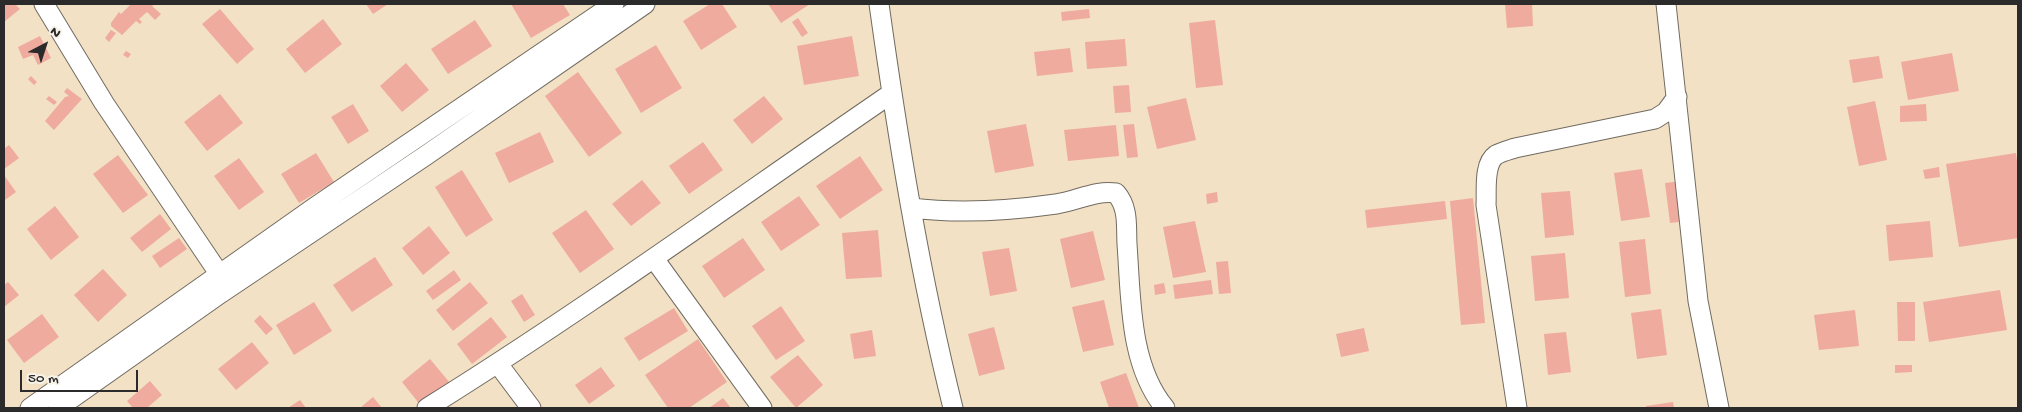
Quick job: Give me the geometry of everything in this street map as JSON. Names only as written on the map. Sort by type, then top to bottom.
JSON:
[{"type":"street","points":[[44,4],[104,103],[220,275]]},
{"type":"street","points":[[30,408],[315,206],[614,4]]},
{"type":"street","points":[[58,408],[229,287],[425,156],[645,4]]},
{"type":"street","points":[[879,4],[922,272],[953,408]]},
{"type":"street","points":[[1666,4],[1698,301],[1719,408]]},
{"type":"street","points":[[427,408],[498,364],[655,260],[892,93]]},
{"type":"street","points":[[1517,408],[1486,204],[1490,165],[1495,156],[1515,148],[1655,120],[1666,112],[1677,97]]},
{"type":"street","points":[[911,208],[952,213],[995,211],[1059,204],[1105,192],[1116,193],[1126,211],[1131,291],[1140,359],[1152,389],[1165,408]]},
{"type":"street","points":[[655,260],[762,408]]},
{"type":"street","points":[[498,364],[530,408]]},
{"type":"building","points":[[4,4],[15,4],[20,9],[4,22]]},
{"type":"building","points":[[131,4],[155,4],[152,6],[161,14],[155,20],[147,12],[139,19],[142,22],[140,24],[136,21],[122,35],[111,26],[111,23],[119,12],[121,14]]},
{"type":"building","points":[[366,4],[388,4],[373,14]]},
{"type":"building","points":[[511,4],[563,4],[570,15],[531,38]]},
{"type":"building","points":[[710,4],[722,4],[737,27],[701,50],[683,21]]},
{"type":"building","points":[[768,4],[810,4],[781,23]]},
{"type":"building","points":[[1505,4],[1532,4],[1533,26],[1507,28]]},
{"type":"building","points":[[220,9],[254,49],[237,64],[202,24]]},
{"type":"building","points":[[1089,9],[1090,18],[1062,21],[1061,12]]},
{"type":"building","points":[[798,18],[808,33],[802,37],[792,22]]},
{"type":"building","points":[[323,19],[342,44],[305,73],[286,49]]},
{"type":"building","points":[[475,20],[492,46],[448,74],[431,49]]},
{"type":"building","points":[[1215,20],[1223,85],[1196,88],[1189,23]]},
{"type":"building","points":[[111,30],[116,33],[109,42],[105,38]]},
{"type":"building","points":[[40,36],[51,58],[38,65],[33,55],[23,59],[18,47]]},
{"type":"building","points":[[852,36],[859,76],[804,85],[797,46]]},
{"type":"building","points":[[1125,39],[1127,66],[1087,69],[1085,42]]},
{"type":"building","points":[[656,45],[682,88],[641,113],[615,69]]},
{"type":"building","points":[[1070,48],[1073,72],[1037,76],[1034,52]]},
{"type":"building","points":[[126,51],[131,54],[128,58],[123,55]]},
{"type":"building","points":[[1952,53],[1959,91],[1908,100],[1901,62]]},
{"type":"building","points":[[1879,56],[1883,78],[1853,83],[1849,60]]},
{"type":"building","points":[[406,63],[429,90],[402,112],[380,86]]},
{"type":"building","points":[[578,72],[622,133],[589,157],[545,96]]},
{"type":"building","points":[[31,76],[37,82],[34,85],[28,79]]},
{"type":"building","points":[[1129,85],[1131,112],[1115,113],[1113,86]]},
{"type":"building","points":[[67,88],[82,99],[54,130],[45,121],[65,97],[69,96],[64,92]]},
{"type":"building","points":[[220,94],[243,123],[207,151],[184,122]]},
{"type":"building","points":[[49,96],[57,102],[54,105],[46,99]]},
{"type":"building","points":[[764,96],[783,119],[752,144],[733,120]]},
{"type":"building","points":[[1186,98],[1196,140],[1157,149],[1147,107]]},
{"type":"building","points":[[1875,101],[1887,160],[1859,166],[1847,107]]},
{"type":"building","points":[[353,104],[369,131],[348,144],[331,117]]},
{"type":"building","points":[[1926,104],[1927,121],[1900,122],[1900,106]]},
{"type":"building","points":[[1026,124],[1034,166],[995,173],[987,131]]},
{"type":"building","points":[[1134,124],[1138,157],[1127,158],[1123,125]]},
{"type":"building","points":[[1116,125],[1119,156],[1068,161],[1064,130]]},
{"type":"building","points":[[540,132],[554,162],[509,183],[495,153]]},
{"type":"building","points":[[703,142],[723,170],[689,194],[669,166]]},
{"type":"building","points":[[9,145],[19,158],[4,169],[4,149]]},
{"type":"building","points":[[316,153],[334,182],[299,203],[281,174]]},
{"type":"building","points":[[2016,153],[2018,169],[2018,238],[1959,247],[1946,164]]},
{"type":"building","points":[[118,155],[148,195],[123,213],[93,174]]},
{"type":"building","points":[[860,156],[883,190],[840,219],[816,186]]},
{"type":"building","points":[[239,158],[264,192],[239,210],[214,176]]},
{"type":"building","points":[[1939,167],[1940,177],[1925,179],[1923,170]]},
{"type":"building","points":[[1642,169],[1650,217],[1621,221],[1614,173]]},
{"type":"building","points":[[462,170],[493,220],[466,237],[435,187]]},
{"type":"building","points":[[4,175],[16,192],[5,200],[4,197]]},
{"type":"building","points":[[642,180],[661,203],[631,226],[612,204]]},
{"type":"building","points":[[1682,181],[1687,221],[1670,223],[1665,183]]},
{"type":"building","points":[[1570,191],[1574,235],[1545,238],[1541,193]]},
{"type":"building","points":[[1217,192],[1218,202],[1207,204],[1206,194]]},
{"type":"building","points":[[799,196],[820,225],[781,251],[761,222]]},
{"type":"building","points":[[1473,198],[1485,323],[1461,325],[1450,201]]},
{"type":"building","points":[[1445,201],[1447,219],[1367,228],[1365,210]]},
{"type":"building","points":[[55,206],[79,237],[51,260],[27,229]]},
{"type":"building","points":[[586,210],[614,249],[580,273],[552,233]]},
{"type":"building","points":[[160,214],[171,229],[142,252],[130,238]]},
{"type":"building","points":[[1195,221],[1206,272],[1173,278],[1163,227]]},
{"type":"building","points":[[1930,221],[1933,257],[1889,261],[1886,225]]},
{"type":"building","points":[[429,226],[450,253],[423,275],[402,248]]},
{"type":"building","points":[[878,230],[882,277],[846,279],[842,233]]},
{"type":"building","points":[[1093,231],[1105,280],[1071,288],[1060,239]]},
{"type":"building","points":[[179,238],[187,249],[160,268],[152,256]]},
{"type":"building","points":[[743,238],[765,270],[724,298],[702,266]]},
{"type":"building","points":[[1645,239],[1651,294],[1625,297],[1619,242]]},
{"type":"building","points":[[1009,248],[1017,291],[990,296],[982,252]]},
{"type":"building","points":[[1565,253],[1569,298],[1535,301],[1531,256]]},
{"type":"building","points":[[375,257],[393,285],[352,312],[333,285]]},
{"type":"building","points":[[1228,261],[1231,293],[1219,294],[1216,262]]},
{"type":"building","points":[[103,269],[127,295],[98,322],[74,295]]},
{"type":"building","points":[[454,270],[461,280],[433,300],[426,291]]},
{"type":"building","points":[[1211,280],[1213,294],[1175,299],[1173,285]]},
{"type":"building","points":[[8,282],[19,295],[4,307],[4,285]]},
{"type":"building","points":[[470,282],[488,303],[453,331],[436,310]]},
{"type":"building","points":[[1164,283],[1166,293],[1155,295],[1154,285]]},
{"type":"building","points":[[2000,290],[2007,330],[1929,342],[1923,302]]},
{"type":"building","points":[[522,294],[535,315],[524,322],[511,301]]},
{"type":"building","points":[[1104,300],[1114,345],[1083,352],[1072,307]]},
{"type":"building","points":[[314,302],[332,331],[294,355],[276,325]]},
{"type":"building","points":[[1897,302],[1915,302],[1915,341],[1898,341]]},
{"type":"building","points":[[781,306],[805,341],[776,360],[752,326]]},
{"type":"building","points":[[674,308],[688,331],[639,361],[624,338]]},
{"type":"building","points":[[1661,309],[1667,355],[1637,359],[1631,313]]},
{"type":"building","points":[[1855,310],[1859,346],[1819,350],[1814,315]]},
{"type":"building","points":[[42,314],[59,337],[24,363],[7,340]]},
{"type":"building","points":[[260,315],[273,329],[266,335],[254,321]]},
{"type":"building","points":[[491,317],[507,337],[472,364],[457,344]]},
{"type":"building","points":[[994,327],[1005,369],[979,376],[968,334]]},
{"type":"building","points":[[1364,328],[1369,351],[1341,357],[1336,334]]},
{"type":"building","points":[[872,330],[876,356],[854,359],[850,334]]},
{"type":"building","points":[[1566,332],[1571,372],[1548,375],[1544,334]]},
{"type":"building","points":[[698,339],[727,382],[689,408],[668,408],[645,375]]},
{"type":"building","points":[[252,342],[269,363],[236,390],[218,369]]},
{"type":"building","points":[[798,355],[823,385],[796,408],[770,377]]},
{"type":"building","points":[[430,359],[450,383],[421,406],[402,382]]},
{"type":"building","points":[[1895,365],[1912,365],[1912,372],[1895,373]]},
{"type":"building","points":[[601,367],[615,386],[589,404],[575,385]]},
{"type":"building","points":[[1126,373],[1139,408],[1109,408],[1100,382]]},
{"type":"building","points":[[150,381],[162,395],[147,408],[133,408],[127,401]]},
{"type":"building","points":[[373,397],[382,408],[360,408]]},
{"type":"building","points":[[723,398],[731,408],[709,408]]},
{"type":"building","points":[[300,400],[306,408],[288,408]]},
{"type":"building","points":[[1673,402],[1674,408],[1646,408],[1646,406]]}]
